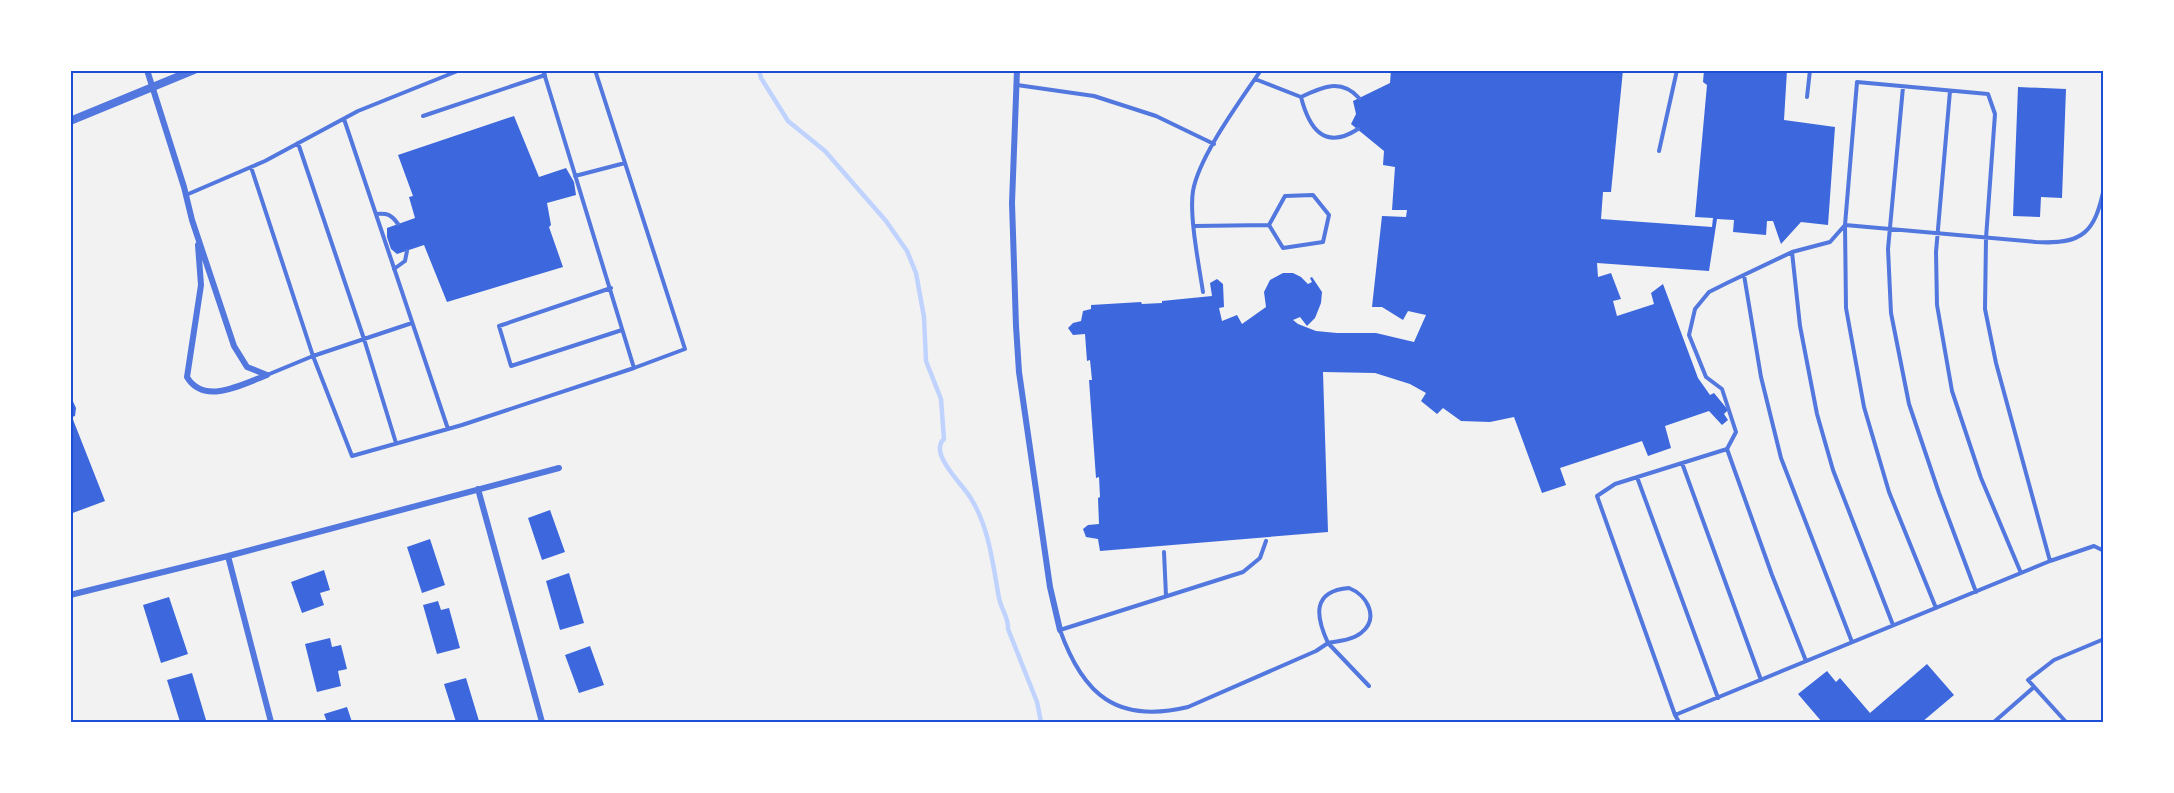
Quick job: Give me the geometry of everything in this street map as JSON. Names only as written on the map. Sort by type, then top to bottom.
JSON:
[{"type":"street","points":[[147,70],[234,346],[247,367],[267,375]]},
{"type":"street","points":[[70,121],[194,70]]},
{"type":"street","points":[[1017,70],[1012,242],[1019,372],[1050,587],[1060,630]]},
{"type":"street","points":[[198,235],[201,285],[187,376],[192,386],[210,392],[222,391],[267,375]]},
{"type":"street","points":[[70,595],[228,556],[559,468]]},
{"type":"street","points":[[478,489],[542,723]]},
{"type":"street","points":[[228,556],[272,723]]},
{"type":"lane","points":[[186,195],[251,166],[358,111],[460,70]]},
{"type":"lane","points":[[251,166],[313,356],[352,456],[448,429],[685,349],[595,70]]},
{"type":"lane","points":[[1203,292],[1192,193],[1197,177],[1214,144],[1261,70]]},
{"type":"lane","points":[[1659,151],[1677,70]]},
{"type":"lane","points":[[1807,97],[1810,70]]},
{"type":"lane","points":[[423,116],[544,73],[634,368]]},
{"type":"lane","points":[[1255,79],[1301,97],[1332,85],[1343,86],[1359,99]]},
{"type":"lane","points":[[1936,608],[1889,492],[1864,407],[1846,308],[1845,225],[1857,82],[1988,94],[1995,114],[1986,238],[1985,309],[1996,363],[2050,561]]},
{"type":"lane","points":[[1016,85],[1094,96],[1156,116],[1214,144]]},
{"type":"lane","points":[[1903,87],[1888,249],[1891,313],[1909,404],[1976,592]]},
{"type":"lane","points":[[1950,91],[1937,233],[1937,305],[1952,391],[1981,478],[2021,573]]},
{"type":"lane","points":[[1301,97],[1306,117],[1315,130],[1326,136],[1346,137],[1358,129]]},
{"type":"lane","points":[[344,119],[448,429]]},
{"type":"lane","points":[[298,143],[364,339],[396,443]]},
{"type":"lane","points":[[575,176],[625,163]]},
{"type":"lane","points":[[1845,225],[2048,243],[2067,242],[2079,237],[2091,227],[2099,213],[2103,188]]},
{"type":"lane","points":[[1312,195],[1329,215],[1323,242],[1283,248],[1269,225],[1285,196],[1312,195]]},
{"type":"lane","points":[[376,214],[387,213],[393,216],[398,224]]},
{"type":"lane","points":[[1194,226],[1269,225]]},
{"type":"lane","points":[[1679,723],[1597,496],[1616,484],[1727,449],[1736,432],[1722,389],[1706,377],[1689,335],[1695,309],[1709,292],[1792,252],[1830,242],[1845,225]]},
{"type":"lane","points":[[394,269],[405,261],[407,251]]},
{"type":"lane","points":[[1792,252],[1800,326],[1817,414],[1833,471],[1893,625]]},
{"type":"lane","points":[[1744,275],[1761,377],[1781,458],[1852,642]]},
{"type":"lane","points":[[611,288],[500,326],[502,336],[511,366],[622,330]]},
{"type":"lane","points":[[267,375],[313,356],[412,323]]},
{"type":"lane","points":[[1727,449],[1806,661]]},
{"type":"lane","points":[[1682,463],[1761,680]]},
{"type":"lane","points":[[1637,477],[1718,698]]},
{"type":"lane","points":[[1266,541],[1260,558],[1244,572],[1060,630],[1071,659],[1080,674],[1095,690],[1130,711],[1168,712],[1188,707],[1316,651],[1328,643],[1350,638],[1363,632],[1370,621],[1370,610],[1366,600],[1359,592],[1349,588],[1338,589],[1324,598],[1319,606],[1318,616],[1328,643],[1369,686]]},
{"type":"lane","points":[[1675,715],[2050,561],[2094,546],[2103,551]]},
{"type":"lane","points":[[1164,552],[1166,596]]},
{"type":"lane","points":[[2066,723],[2028,680],[2054,660],[2103,639]]},
{"type":"lane","points":[[1994,723],[2034,687]]},
{"type":"building","points":[[1391,70],[1623,70],[1611,192],[1603,192],[1601,219],[1712,227],[1713,218],[1695,217],[1707,85],[1703,82],[1704,70],[1787,70],[1784,120],[1835,127],[1828,225],[1801,222],[1781,244],[1773,221],[1767,221],[1766,235],[1733,232],[1734,220],[1717,219],[1709,271],[1597,263],[1598,277],[1611,273],[1621,299],[1613,301],[1617,316],[1654,304],[1651,293],[1663,284],[1698,378],[1710,395],[1714,393],[1728,410],[1724,414],[1728,420],[1722,425],[1709,411],[1665,426],[1671,448],[1648,456],[1642,441],[1560,468],[1566,485],[1542,493],[1514,417],[1490,422],[1461,421],[1443,408],[1437,414],[1421,401],[1426,393],[1410,384],[1375,373],[1323,372],[1328,532],[1100,551],[1098,539],[1086,537],[1083,529],[1088,525],[1099,524],[1099,477],[1096,478],[1089,380],[1092,380],[1090,360],[1087,361],[1085,334],[1073,335],[1068,328],[1073,323],[1081,321],[1083,311],[1091,309],[1091,305],[1162,303],[1162,301],[1212,296],[1210,283],[1217,279],[1223,284],[1224,307],[1219,308],[1222,321],[1237,315],[1242,324],[1266,307],[1264,292],[1270,280],[1283,273],[1293,273],[1308,284],[1312,282],[1310,278],[1312,277],[1322,292],[1321,303],[1315,318],[1307,326],[1300,317],[1293,320],[1298,324],[1316,331],[1376,333],[1414,342],[1426,315],[1408,311],[1403,320],[1382,307],[1372,307],[1382,216],[1406,217],[1407,210],[1392,210],[1395,167],[1383,165],[1384,151],[1351,124],[1356,114],[1353,101],[1390,83]]},
{"type":"building","points":[[2018,87],[2066,89],[2062,198],[2041,197],[2040,217],[2013,216]]},
{"type":"building","points":[[514,116],[539,177],[566,168],[574,182],[576,195],[547,203],[551,225],[549,227],[563,267],[447,302],[424,245],[397,254],[391,249],[387,237],[387,228],[415,218],[409,197],[413,196],[398,155]]},
{"type":"building","points":[[70,395],[76,408],[75,416],[72,417],[105,501],[70,514]]},
{"type":"building","points":[[550,510],[565,552],[542,560],[528,518]]},
{"type":"building","points":[[430,539],[445,585],[422,593],[407,547]]},
{"type":"building","points":[[324,570],[330,590],[320,593],[324,605],[302,613],[291,582]]},
{"type":"building","points":[[569,573],[584,623],[560,630],[546,581]]},
{"type":"building","points":[[169,597],[188,654],[161,663],[143,605]]},
{"type":"building","points":[[438,601],[441,610],[449,608],[460,648],[437,654],[423,605]]},
{"type":"building","points":[[330,638],[332,647],[341,645],[347,669],[338,671],[341,686],[317,692],[305,644]]},
{"type":"building","points":[[590,646],[604,685],[579,693],[565,655]]},
{"type":"building","points":[[1927,664],[1954,695],[1922,722],[1822,722],[1798,694],[1827,671],[1836,682],[1840,678],[1870,713]]},
{"type":"building","points":[[192,673],[206,720],[180,722],[167,680]]},
{"type":"building","points":[[466,678],[479,721],[456,722],[444,684]]},
{"type":"building","points":[[347,707],[352,722],[327,722],[324,714]]},
{"type":"waterway","points":[[759,70],[761,78],[788,121],[825,151],[886,221],[907,251],[916,273],[924,317],[926,361],[941,399],[944,439],[940,445],[940,452],[948,469],[970,497],[982,520],[1000,602],[1008,629],[1037,702],[1041,722]]}]
